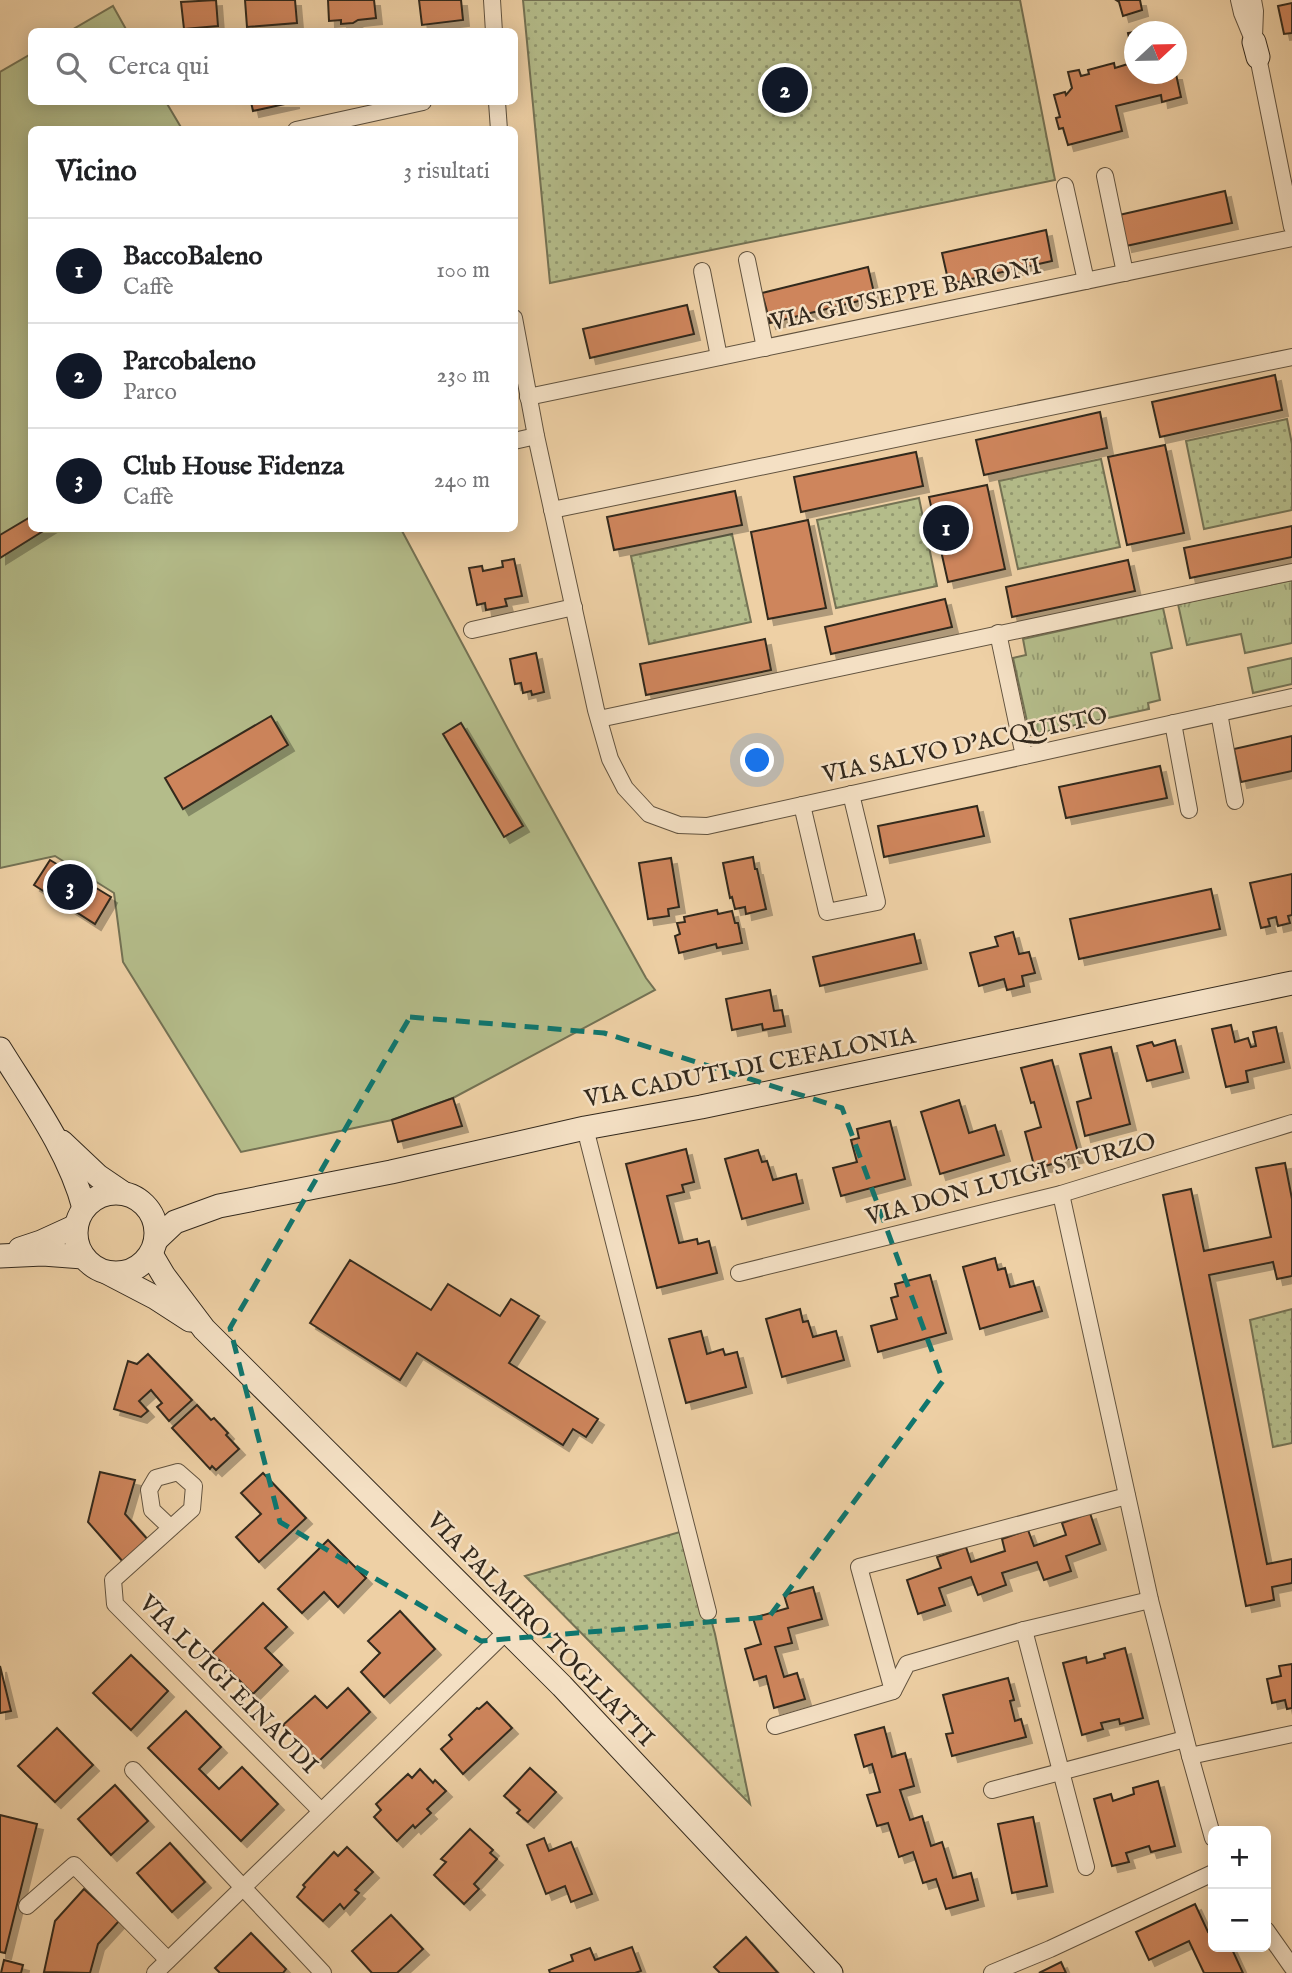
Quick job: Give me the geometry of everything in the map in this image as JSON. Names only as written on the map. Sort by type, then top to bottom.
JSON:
[{"type":"street","points":[[492,0],[494,28]]},
{"type":"street","points":[[1239,0],[1256,50],[1292,227]]},
{"type":"street","points":[[1253,0],[1256,50]]},
{"type":"street","points":[[314,126],[409,105]]},
{"type":"street","points":[[498,105],[499,126]]},
{"type":"street","points":[[1105,176],[1125,273]]},
{"type":"street","points":[[1065,186],[1086,281]]},
{"type":"street","name":"VIA GIUSEPPE BARONI","points":[[528,397],[1292,238]]},
{"type":"street","points":[[747,260],[765,348]]},
{"type":"street","points":[[702,271],[719,357]]},
{"type":"street","points":[[518,341],[536,436],[599,719],[1292,572]]},
{"type":"street","points":[[552,510],[1292,357]]},
{"type":"street","points":[[518,440],[536,436]]},
{"type":"street","points":[[472,630],[573,607]]},
{"type":"street","points":[[998,634],[1024,756]]},
{"type":"street","name":"VIA SALVO D'ACQUISTO","points":[[599,719],[610,760],[625,788],[649,814],[679,825],[707,826],[1292,697]]},
{"type":"street","points":[[1219,713],[1235,801]]},
{"type":"street","points":[[1173,723],[1189,810]]},
{"type":"street","points":[[802,805],[827,912],[877,902],[851,794]]},
{"type":"street","name":"VIA CADUTI DI CEFALONIA","points":[[153,1247],[175,1222],[219,1206],[1292,983]]},
{"type":"street","name":"VIA PALMIRO TOGLIATTI","points":[[0,1049],[50,1130],[78,1186],[80,1217],[76,1236],[83,1257],[98,1269],[156,1298],[204,1329]]},
{"type":"street","name":"VIA DON LUIGI STURZO","points":[[739,1273],[1061,1194],[1292,1123]]},
{"type":"street","points":[[585,1128],[708,1612]]},
{"type":"street","name":"VIA PALMIRO TOGLIATTI","points":[[50,1130],[98,1177],[149,1209],[156,1229],[153,1247],[164,1276],[204,1329],[562,1686],[831,1973]]},
{"type":"street","points":[[0,1256],[41,1242],[80,1217],[92,1200],[102,1195],[112,1193],[132,1197]]},
{"type":"street","points":[[1061,1194],[1150,1600],[1209,1826]]},
{"type":"street","name":"VIA CADUTI DI CEFALONIA","points":[[132,1197],[169,1206],[219,1206]]},
{"type":"street","points":[[108,1273],[132,1270],[143,1264],[153,1247]]},
{"type":"street","points":[[0,1256],[43,1254],[83,1257]]},
{"type":"street","points":[[893,1691],[859,1567],[1127,1496]]},
{"type":"street","name":"VIA LUIGI EINAUDI","points":[[171,1528],[113,1580],[115,1604],[321,1811]]},
{"type":"street","points":[[775,1726],[893,1691],[907,1664],[1024,1630],[1150,1600]]},
{"type":"street","points":[[1024,1630],[1086,1867]]},
{"type":"street","points":[[155,1973],[507,1631]]},
{"type":"street","points":[[1189,1756],[1292,1734]]},
{"type":"street","points":[[992,1790],[1185,1739]]},
{"type":"street","points":[[133,1770],[323,1973]]},
{"type":"street","points":[[27,1906],[74,1865],[168,1960]]},
{"type":"street","points":[[992,1973],[1208,1875]]},
{"type":"street","points":[[1271,1937],[1292,1967]]},
{"type":"highlighted area","points":[[410,1017],[604,1033],[842,1108],[943,1381],[769,1617],[481,1641],[280,1522],[230,1328]]},
{"type":"green space","points":[[523,0],[1020,0],[1055,180],[550,283]]},
{"type":"green space","points":[[113,6],[125,28],[75,28]]},
{"type":"green space","points":[[28,56],[28,105],[168,105],[180,126],[28,126],[28,532],[403,532],[518,748],[655,990],[453,1098],[392,1120],[241,1152],[123,962],[114,893],[55,856],[0,868],[0,72]]},
{"type":"green space","points":[[1287,419],[1292,444],[1292,510],[1204,529],[1186,441]]},
{"type":"green space","points":[[1101,459],[1120,547],[1018,569],[999,481]]},
{"type":"green space","points":[[919,498],[937,586],[836,608],[817,520]]},
{"type":"green space","points":[[732,534],[751,622],[649,644],[631,556]]},
{"type":"green space","points":[[1292,580],[1292,643],[1245,653],[1241,634],[1187,645],[1178,604]]},
{"type":"green space","points":[[1163,608],[1172,648],[1151,653],[1160,700],[1148,703],[1149,709],[1030,735],[1013,658],[1026,655],[1023,639]]},
{"type":"green space","points":[[1292,658],[1292,684],[1253,693],[1248,668]]},
{"type":"green space","points":[[1292,1309],[1292,1443],[1273,1447],[1250,1320]]},
{"type":"green space","points":[[687,1530],[715,1634],[750,1804],[525,1576]]},
{"type":"building","points":[[216,0],[218,26],[184,28],[181,2]]},
{"type":"building","points":[[245,0],[295,0],[297,23],[247,27]]},
{"type":"building","points":[[328,0],[374,0],[376,18],[341,24],[341,20],[329,21]]},
{"type":"building","points":[[419,0],[461,0],[463,20],[422,25]]},
{"type":"building","points":[[1116,0],[1140,0],[1142,10],[1123,16]]},
{"type":"building","points":[[1292,3],[1292,33],[1284,34],[1278,6]]},
{"type":"building","points":[[1114,63],[1115,68],[1124,65],[1124,84],[1178,84],[1181,97],[1162,102],[1161,95],[1116,106],[1122,131],[1068,145],[1063,128],[1059,129],[1056,118],[1060,117],[1054,95],[1065,92],[1066,95],[1072,88],[1068,72],[1079,70],[1081,76],[1089,74],[1088,70]]},
{"type":"building","points":[[252,105],[280,105],[253,111]]},
{"type":"building","points":[[1225,191],[1232,223],[1126,246],[1119,215]]},
{"type":"building","points":[[1046,230],[1052,261],[949,284],[942,253]]},
{"type":"building","points":[[868,267],[875,297],[770,323],[762,293]]},
{"type":"building","points":[[687,305],[694,334],[590,358],[583,329]]},
{"type":"building","points":[[1275,375],[1282,410],[1160,437],[1152,402]]},
{"type":"building","points":[[1100,412],[1107,448],[984,475],[976,440]]},
{"type":"building","points":[[1165,445],[1184,533],[1127,545],[1108,457]]},
{"type":"building","points":[[916,452],[923,486],[801,512],[794,477]]},
{"type":"building","points":[[987,485],[1005,569],[948,582],[929,497]]},
{"type":"building","points":[[735,491],[742,525],[614,550],[607,517]]},
{"type":"building","points":[[28,518],[28,532],[42,532],[0,558],[0,535]]},
{"type":"building","points":[[808,520],[826,608],[768,619],[751,532]]},
{"type":"building","points":[[1292,526],[1292,557],[1190,578],[1184,548]]},
{"type":"building","points":[[514,559],[522,596],[505,599],[507,606],[486,610],[485,603],[477,605],[469,568],[482,566],[483,571],[503,567],[502,561]]},
{"type":"building","points":[[1128,560],[1135,591],[1012,617],[1006,587]]},
{"type":"building","points":[[945,599],[952,627],[831,654],[825,627]]},
{"type":"building","points":[[765,639],[771,670],[646,695],[640,664]]},
{"type":"building","points":[[536,653],[544,692],[532,695],[531,691],[523,693],[521,683],[515,684],[510,659]]},
{"type":"building","points":[[271,716],[288,745],[183,809],[165,778]]},
{"type":"building","points":[[461,723],[523,826],[504,837],[443,734]]},
{"type":"building","points":[[1292,736],[1292,771],[1241,782],[1234,749]]},
{"type":"building","points":[[1160,766],[1167,798],[1066,818],[1059,787]]},
{"type":"building","points":[[977,806],[984,836],[884,857],[878,826]]},
{"type":"building","points":[[753,857],[766,909],[746,914],[745,907],[735,909],[732,897],[730,898],[723,863]]},
{"type":"building","points":[[671,858],[679,907],[668,909],[669,916],[648,919],[639,863]]},
{"type":"building","points":[[50,860],[111,897],[95,924],[34,885]]},
{"type":"building","points":[[1292,874],[1292,915],[1288,916],[1290,923],[1278,926],[1276,917],[1268,919],[1270,926],[1261,928],[1250,883]]},
{"type":"building","points":[[1211,889],[1220,929],[1079,959],[1070,919]]},
{"type":"building","points":[[717,910],[718,914],[732,911],[735,923],[738,923],[742,943],[717,948],[716,944],[679,953],[675,936],[680,934],[677,923],[685,922],[684,917]]},
{"type":"building","points":[[1013,932],[1019,954],[1029,952],[1035,973],[1022,976],[1024,986],[1007,990],[1004,979],[979,986],[970,953],[998,946],[995,937]]},
{"type":"building","points":[[914,934],[921,963],[820,986],[813,957]]},
{"type":"building","points":[[770,990],[774,1011],[782,1010],[785,1026],[763,1030],[762,1024],[732,1030],[726,999]]},
{"type":"building","points":[[1231,1025],[1235,1042],[1248,1038],[1251,1047],[1256,1046],[1253,1032],[1276,1027],[1284,1062],[1246,1071],[1248,1082],[1226,1087],[1212,1029]]},
{"type":"building","points":[[1175,1040],[1183,1072],[1147,1081],[1137,1046],[1152,1042],[1154,1046]]},
{"type":"building","points":[[1111,1047],[1130,1124],[1085,1136],[1077,1102],[1091,1098],[1080,1054]]},
{"type":"building","points":[[1052,1060],[1079,1156],[1035,1169],[1025,1132],[1041,1127],[1021,1068]]},
{"type":"building","points":[[453,1098],[462,1126],[398,1142],[392,1120]]},
{"type":"building","points":[[959,1100],[969,1133],[995,1125],[1004,1155],[940,1174],[921,1112]]},
{"type":"building","points":[[890,1121],[905,1179],[841,1196],[833,1168],[857,1162],[851,1140],[859,1138],[857,1129]]},
{"type":"building","points":[[686,1149],[694,1182],[682,1185],[684,1192],[667,1196],[679,1243],[697,1239],[698,1244],[709,1241],[717,1273],[657,1288],[626,1164]]},
{"type":"building","points":[[758,1150],[762,1162],[767,1161],[773,1180],[796,1174],[803,1203],[742,1219],[725,1159]]},
{"type":"building","points":[[1285,1163],[1292,1199],[1292,1276],[1277,1279],[1273,1262],[1209,1275],[1267,1564],[1292,1559],[1292,1583],[1272,1587],[1274,1600],[1246,1606],[1163,1195],[1191,1189],[1204,1251],[1271,1237],[1256,1168]]},
{"type":"building","points":[[995,1258],[998,1270],[1005,1268],[1010,1287],[1033,1281],[1042,1311],[980,1329],[963,1267]]},
{"type":"building","points":[[350,1260],[431,1310],[448,1284],[500,1316],[511,1299],[539,1316],[509,1363],[598,1419],[586,1437],[573,1429],[563,1445],[417,1353],[400,1380],[310,1323]]},
{"type":"building","points":[[930,1275],[946,1333],[878,1352],[871,1326],[897,1319],[891,1298],[898,1296],[895,1284]]},
{"type":"building","points":[[800,1309],[803,1322],[808,1321],[813,1337],[836,1331],[844,1360],[782,1377],[766,1319]]},
{"type":"building","points":[[701,1331],[707,1354],[723,1349],[725,1355],[737,1352],[746,1387],[686,1403],[669,1339]]},
{"type":"building","points":[[148,1354],[192,1400],[169,1421],[157,1407],[162,1403],[151,1390],[139,1401],[148,1411],[141,1417],[114,1409],[128,1361],[137,1364]]},
{"type":"building","points":[[197,1405],[211,1420],[214,1418],[239,1449],[216,1470],[212,1466],[210,1469],[172,1428]]},
{"type":"building","points":[[100,1472],[135,1480],[125,1514],[149,1541],[124,1563],[88,1522]]},
{"type":"building","points":[[263,1473],[306,1518],[259,1562],[236,1537],[261,1514],[241,1493]]},
{"type":"building","points":[[1090,1513],[1100,1544],[1066,1556],[1071,1571],[1044,1580],[1037,1562],[1002,1573],[1006,1585],[978,1595],[971,1577],[939,1588],[945,1605],[918,1614],[907,1580],[941,1568],[937,1557],[966,1547],[971,1562],[1005,1551],[1002,1539],[1028,1530],[1034,1546],[1066,1535],[1062,1523]]},
{"type":"building","points":[[328,1540],[366,1578],[338,1607],[324,1592],[302,1613],[278,1589]]},
{"type":"building","points":[[813,1587],[822,1619],[788,1628],[792,1643],[775,1647],[784,1677],[797,1673],[805,1699],[774,1708],[766,1676],[754,1680],[745,1649],[761,1644],[753,1618],[788,1608],[784,1595]]},
{"type":"building","points":[[263,1603],[287,1627],[265,1648],[282,1665],[253,1694],[212,1653]]},
{"type":"building","points":[[400,1611],[435,1649],[384,1697],[361,1672],[380,1653],[368,1641]]},
{"type":"building","points":[[1125,1648],[1143,1718],[1120,1724],[1119,1719],[1101,1723],[1103,1729],[1082,1735],[1063,1663],[1086,1657],[1087,1663],[1105,1658],[1104,1654]]},
{"type":"building","points":[[131,1655],[168,1691],[131,1730],[93,1693]]},
{"type":"building","points":[[1292,1664],[1292,1708],[1287,1709],[1285,1700],[1272,1703],[1267,1679],[1281,1676],[1279,1666]]},
{"type":"building","points":[[0,1666],[11,1711],[0,1713]]},
{"type":"building","points":[[1008,1678],[1014,1700],[1010,1701],[1015,1721],[1021,1719],[1026,1737],[952,1756],[946,1734],[953,1733],[943,1695]]},
{"type":"building","points":[[348,1688],[370,1712],[318,1762],[283,1725],[315,1696],[327,1708]]},
{"type":"building","points":[[487,1702],[512,1728],[463,1774],[441,1749],[452,1739],[449,1735]]},
{"type":"building","points":[[186,1711],[221,1747],[199,1769],[219,1789],[242,1767],[278,1804],[241,1841],[148,1748]]},
{"type":"building","points":[[884,1727],[892,1757],[905,1753],[914,1786],[900,1790],[910,1820],[922,1816],[931,1846],[942,1842],[953,1878],[971,1873],[978,1900],[946,1909],[936,1879],[923,1883],[913,1852],[899,1857],[888,1823],[877,1826],[867,1795],[880,1792],[872,1764],[864,1767],[855,1735]]},
{"type":"building","points":[[57,1728],[93,1765],[55,1802],[18,1766]]},
{"type":"building","points":[[530,1768],[556,1792],[528,1822],[517,1813],[520,1810],[504,1796]]},
{"type":"building","points":[[420,1769],[433,1783],[435,1780],[446,1791],[427,1809],[431,1813],[415,1828],[413,1825],[397,1841],[374,1817],[381,1810],[376,1804],[408,1774],[412,1778]]},
{"type":"building","points":[[1158,1781],[1175,1846],[1151,1852],[1149,1846],[1126,1853],[1129,1862],[1112,1866],[1094,1799],[1111,1794],[1113,1801],[1134,1794],[1133,1788]]},
{"type":"building","points":[[115,1785],[148,1821],[111,1855],[78,1819]]},
{"type":"building","points":[[0,1815],[37,1824],[5,1953],[0,1952]]},
{"type":"building","points":[[1033,1817],[1047,1886],[1012,1893],[998,1824]]},
{"type":"building","points":[[470,1829],[493,1850],[490,1853],[497,1859],[474,1884],[479,1889],[464,1904],[434,1875],[446,1862],[441,1859]]},
{"type":"building","points":[[544,1838],[549,1851],[571,1842],[592,1894],[571,1902],[565,1886],[546,1894],[527,1845]]},
{"type":"building","points":[[170,1843],[205,1882],[172,1912],[137,1873]]},
{"type":"building","points":[[347,1847],[373,1872],[355,1890],[359,1893],[344,1909],[340,1904],[323,1921],[297,1897],[305,1887],[303,1885],[334,1852],[338,1856]]},
{"type":"building","points":[[84,1889],[119,1921],[98,1944],[90,1973],[44,1972],[55,1921]]},
{"type":"building","points":[[1195,1904],[1208,1932],[1208,1952],[1233,1952],[1243,1973],[1204,1973],[1189,1941],[1149,1960],[1136,1932]]},
{"type":"building","points":[[391,1915],[423,1949],[397,1973],[372,1973],[352,1951]]},
{"type":"building","points":[[251,1933],[286,1969],[283,1973],[220,1973],[215,1968]]},
{"type":"building","points":[[746,1937],[778,1973],[720,1973],[714,1967]]},
{"type":"building","points":[[632,1947],[641,1971],[635,1973],[550,1973],[549,1970],[573,1961],[571,1955],[590,1948],[595,1960]]},
{"type":"building","points":[[4,1960],[23,1965],[21,1973],[1,1973]]},
{"type":"building","points":[[1061,1962],[1066,1973],[1039,1973]]},
{"type":"place","name":"Parcobaleno","points":[[785,90]]},
{"type":"place","name":"BaccoBaleno","points":[[946,528]]},
{"type":"place","name":"Club House Fidenza","points":[[70,887]]}]
